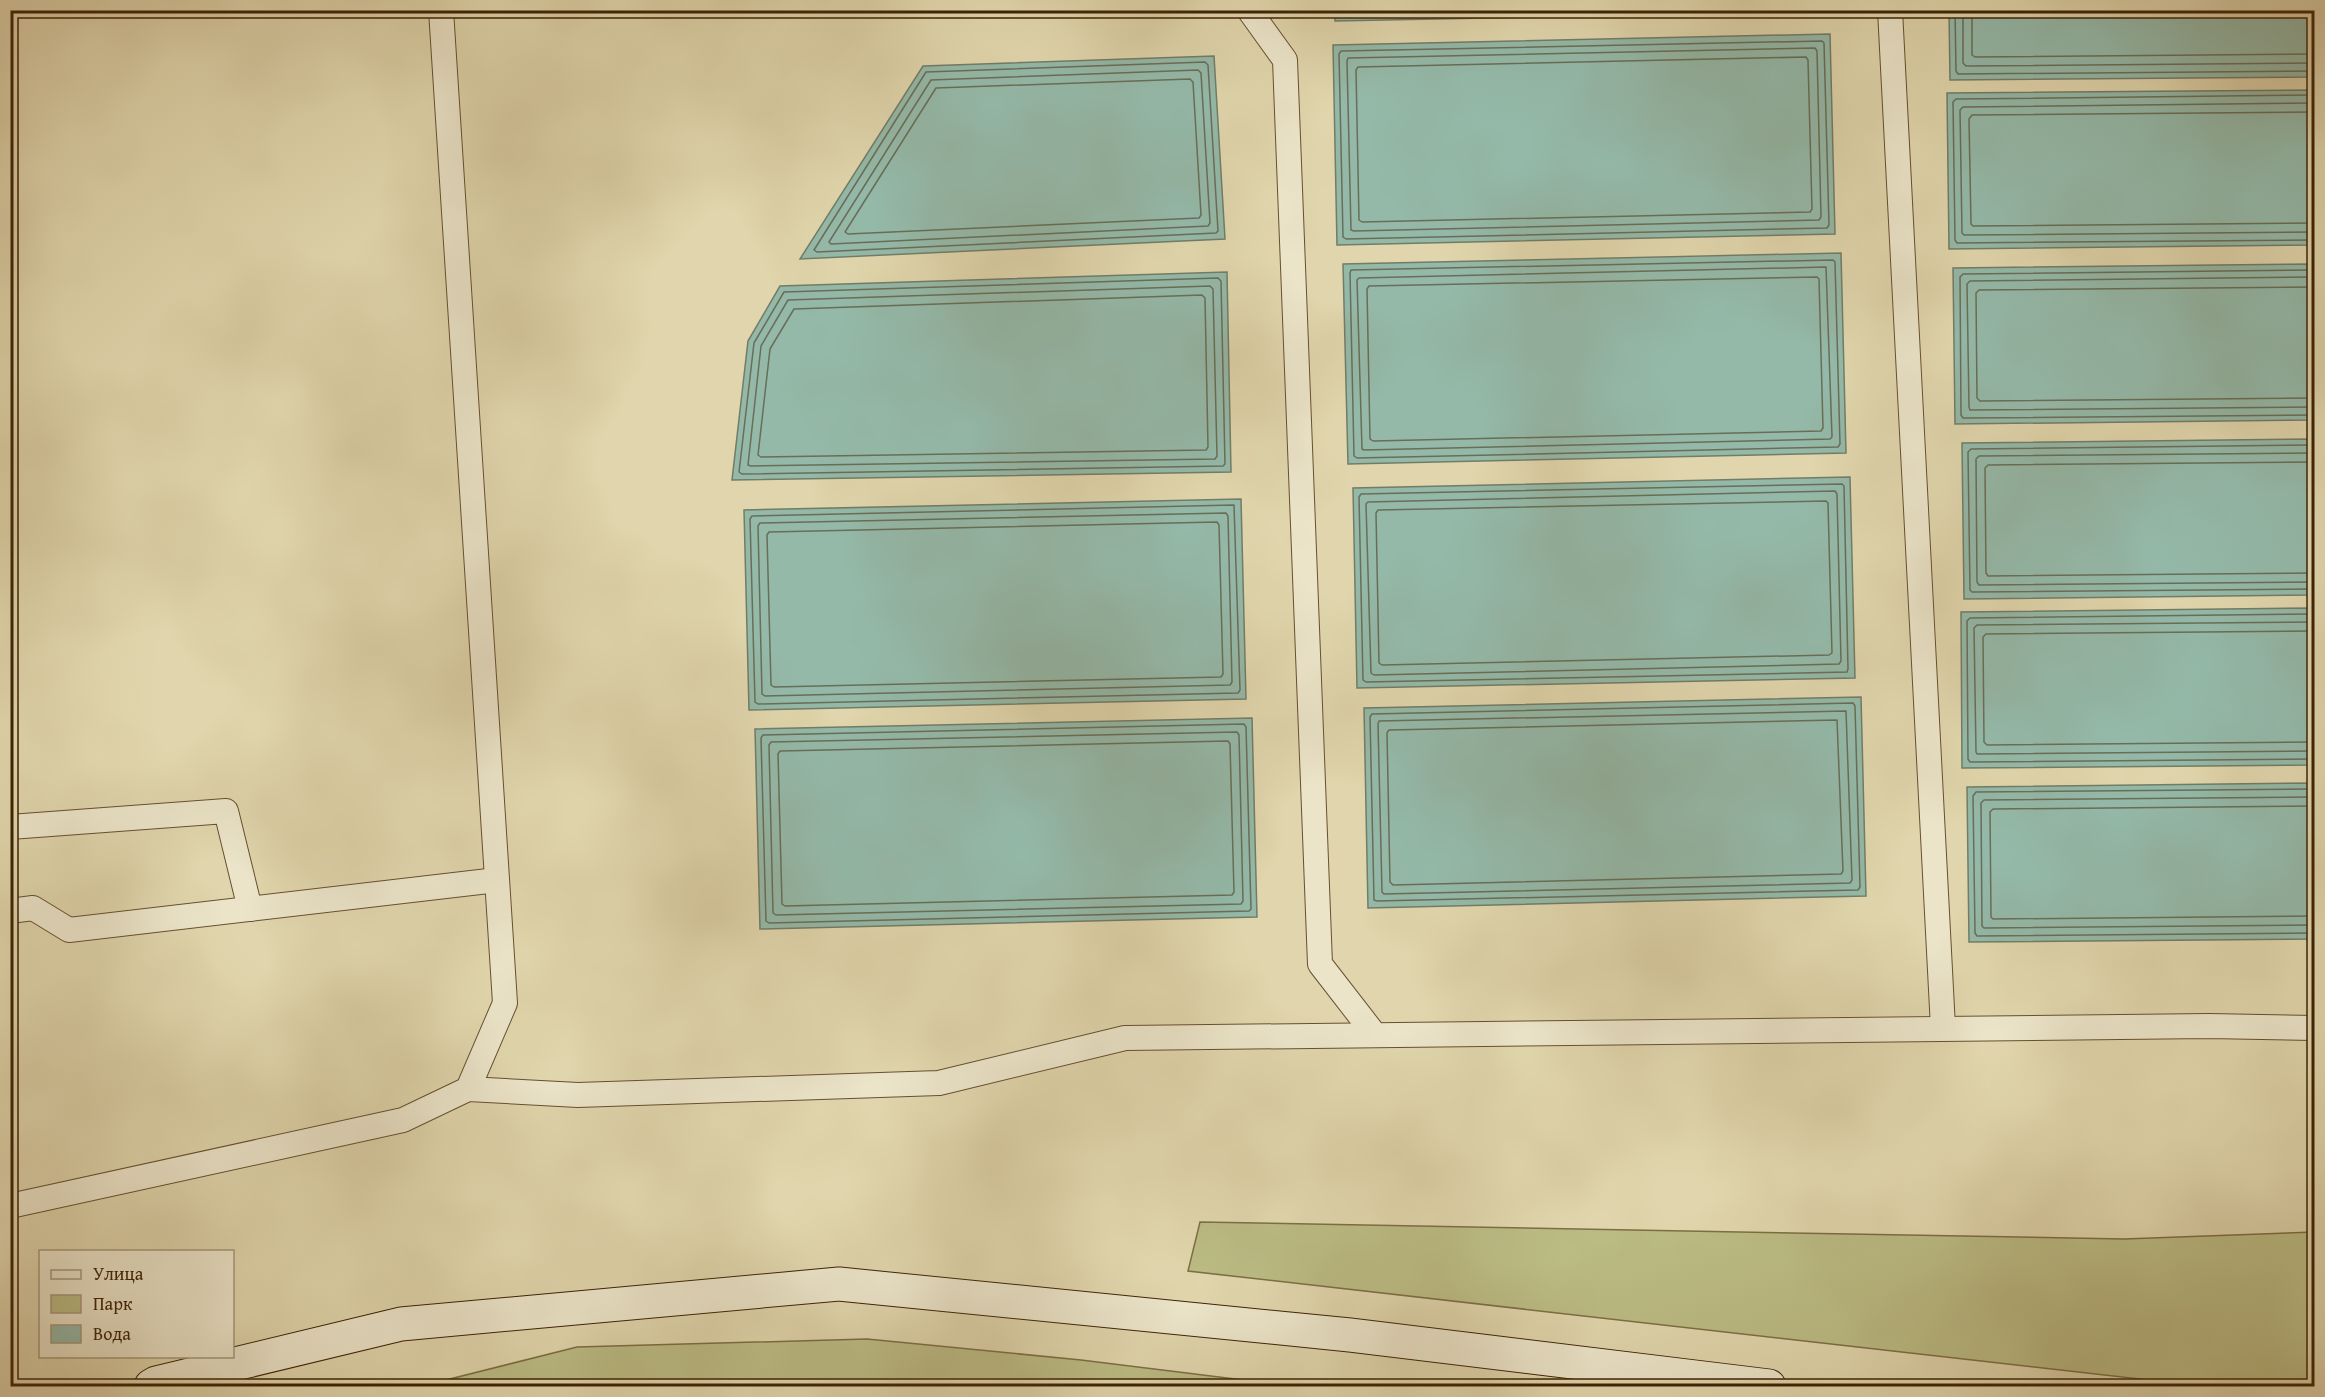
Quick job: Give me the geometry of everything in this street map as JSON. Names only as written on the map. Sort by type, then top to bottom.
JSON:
[{"type":"main road","points":[[151,1386],[402,1324],[840,1284],[1350,1335],[1769,1386]]},
{"type":"lane","points":[[441,10],[505,1003],[468,1089]]},
{"type":"lane","points":[[1249,10],[1285,60],[1320,964],[1376,1035]]},
{"type":"lane","points":[[1890,10],[1943,1028]]},
{"type":"lane","points":[[10,827],[226,811],[250,909]]},
{"type":"lane","points":[[10,911],[33,908],[69,930],[497,880]]},
{"type":"lane","points":[[10,1206],[403,1120],[468,1089],[578,1095],[939,1083],[1125,1038],[1943,1028],[2209,1026],[2314,1029]]},
{"type":"green space","points":[[1200,1222],[2124,1239],[2314,1232],[2314,1386],[2201,1386],[1188,1271]]},
{"type":"green space","points":[[867,1339],[1081,1360],[1293,1386],[422,1386],[577,1347]]},
{"type":"water","points":[[1335,10],[1828,11],[1335,21]]},
{"type":"water","points":[[1949,11],[2314,11],[2314,77],[1950,80]]},
{"type":"water","points":[[1830,34],[1835,234],[1337,245],[1333,45]]},
{"type":"water","points":[[1214,56],[1225,239],[800,259],[923,66]]},
{"type":"water","points":[[2314,90],[2314,245],[1949,249],[1947,93]]},
{"type":"water","points":[[1841,253],[1846,453],[1348,464],[1343,264]]},
{"type":"water","points":[[2314,264],[2314,420],[1955,424],[1953,268]]},
{"type":"water","points":[[1227,272],[1231,472],[732,480],[748,341],[780,286]]},
{"type":"water","points":[[2314,439],[2314,595],[1964,599],[1962,443]]},
{"type":"water","points":[[1850,477],[1855,678],[1357,688],[1353,488]]},
{"type":"water","points":[[1241,499],[1246,699],[749,710],[744,510]]},
{"type":"water","points":[[2314,608],[2314,765],[1962,768],[1961,612]]},
{"type":"water","points":[[1861,697],[1866,896],[1368,908],[1364,708]]},
{"type":"water","points":[[1252,718],[1257,917],[760,929],[755,729]]},
{"type":"water","points":[[2314,783],[2314,939],[1969,942],[1967,787]]}]
